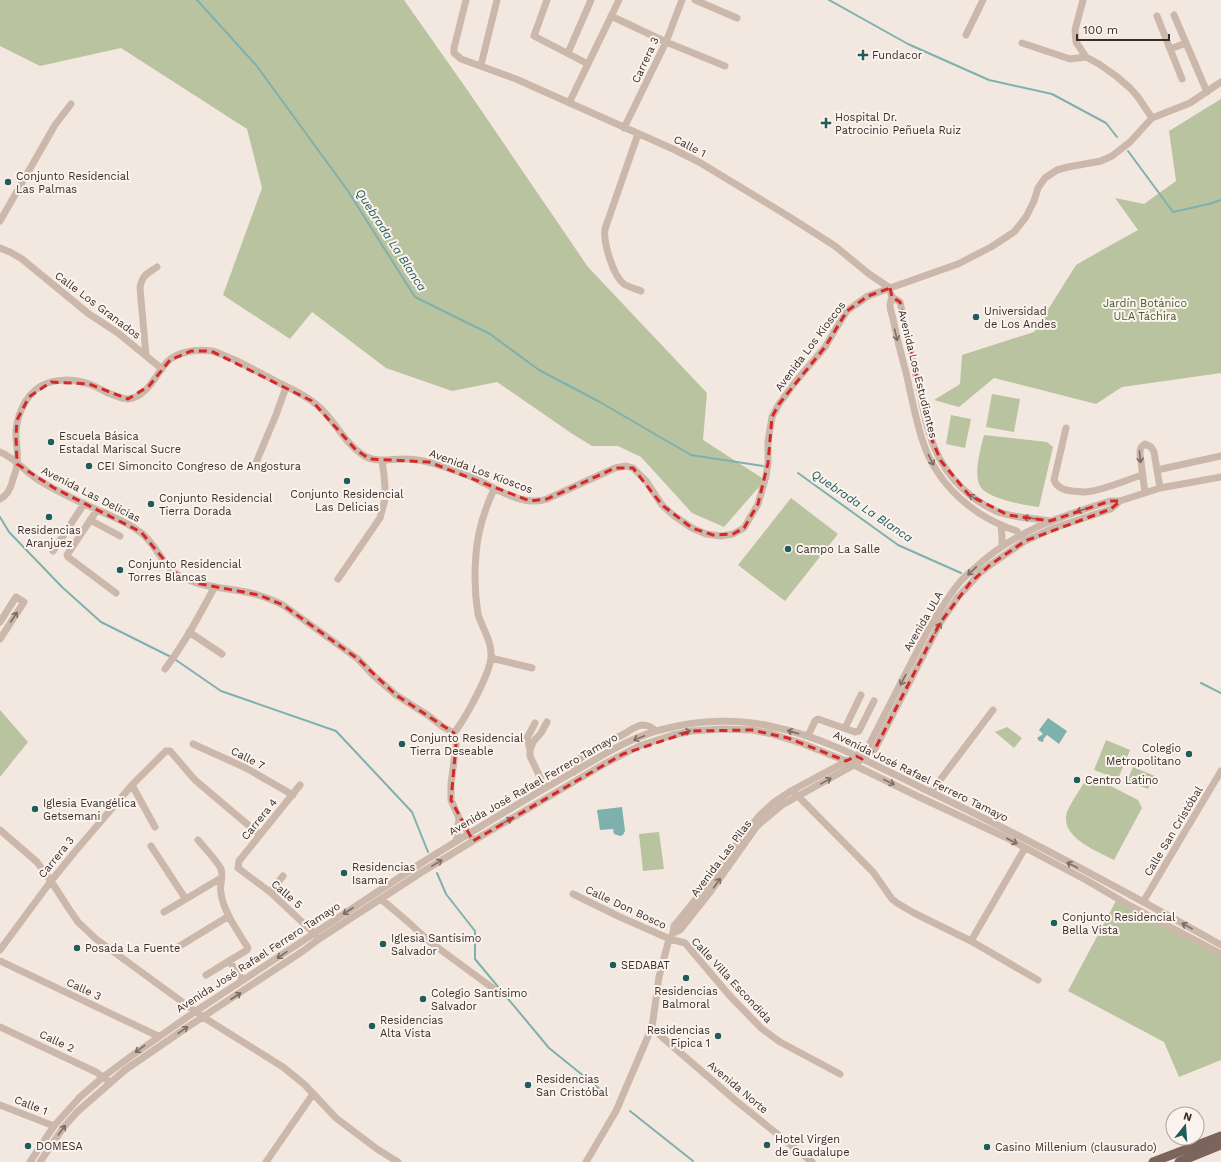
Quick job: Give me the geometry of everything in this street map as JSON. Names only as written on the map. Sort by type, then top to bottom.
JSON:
[{"type":"main road","points":[[1154,1162],[1221,1136]]},
{"type":"main road","points":[[1180,1162],[1221,1145]]},
{"type":"street","name":"Calle 1","points":[[466,0],[454,48],[454,52],[461,59],[481,65],[569,103],[699,162],[835,246],[869,274],[890,288]]},
{"type":"street","points":[[481,65],[498,0]]},
{"type":"street","points":[[547,0],[534,36],[588,64]]},
{"type":"street","points":[[568,53],[591,0]]},
{"type":"street","points":[[569,103],[619,0]]},
{"type":"street","name":"Carrera 3","points":[[624,128],[666,42],[682,0]]},
{"type":"street","points":[[695,0],[737,18]]},
{"type":"street","points":[[966,35],[983,0]]},
{"type":"street","points":[[1083,0],[1075,30],[1076,42],[1086,57],[1099,64],[1123,82],[1138,97],[1152,118],[1190,104],[1221,82]]},
{"type":"street","points":[[1174,15],[1206,92]]},
{"type":"street","points":[[611,16],[666,42],[725,66]]},
{"type":"street","points":[[1157,16],[1182,79]]},
{"type":"street","points":[[1022,43],[1070,59],[1086,57]]},
{"type":"street","points":[[1170,49],[1186,43]]},
{"type":"street","points":[[0,221],[55,125],[71,104]]},
{"type":"street","name":"Avenida Los Kioscos","points":[[0,499],[6,495],[12,485],[17,464],[17,420],[29,397],[39,387],[51,382],[63,380],[76,381],[89,384],[118,397],[128,399],[136,397],[142,393],[170,360],[191,351],[211,351],[236,361],[318,405],[356,450],[370,459],[407,459],[429,462],[477,479],[494,489],[530,501],[540,501],[615,468],[626,466],[639,472],[662,505],[673,515],[692,528],[713,535],[721,536],[733,534],[744,528],[758,504],[766,476],[768,463],[768,441],[772,417],[779,404],[796,381],[825,347],[847,311],[868,296],[958,264],[1014,232],[1026,217],[1034,201],[1038,188],[1045,178],[1057,170],[1068,166],[1102,161],[1112,156],[1130,142],[1152,118]]},
{"type":"street","points":[[638,134],[604,234],[614,269],[618,277],[624,284],[641,291]]},
{"type":"street","name":"Calle Los Granados","points":[[0,248],[22,259],[89,314],[118,333],[162,369]]},
{"type":"street","points":[[146,355],[140,288],[141,281],[144,276],[157,267]]},
{"type":"street","name":"Avenida Los Estudiantes","points":[[890,288],[892,298],[890,304],[913,408],[923,443],[936,471],[965,503],[978,513],[1001,526],[1019,533]]},
{"type":"street","name":"Avenida Los Estudiantes","points":[[892,298],[900,302],[929,433],[941,461],[957,483],[970,495],[997,511],[1008,515]]},
{"type":"street","points":[[255,465],[286,387]]},
{"type":"street","points":[[1066,428],[1054,480],[1055,484],[1060,488],[1090,492],[1142,475]]},
{"type":"street","points":[[1145,493],[1140,450],[1141,446],[1145,444],[1151,446],[1154,452],[1160,488]]},
{"type":"street","name":"Avenida Las Delicias","points":[[0,452],[10,457],[37,479],[141,532],[175,573],[196,583],[214,588],[258,595],[283,606],[358,659],[396,696],[454,733]]},
{"type":"street","points":[[1157,470],[1221,456]]},
{"type":"street","points":[[338,579],[380,518],[385,499],[382,460]]},
{"type":"street","name":"Avenida ULA","points":[[854,765],[869,746],[929,628],[950,595],[986,557],[1019,533],[1050,521],[1110,501],[1120,501],[1160,488],[1221,477]]},
{"type":"street","points":[[473,841],[459,818],[451,800],[451,784],[456,745],[454,733],[462,722],[490,666],[491,658],[489,640],[479,614],[476,594],[475,561],[480,528],[485,510],[494,489]]},
{"type":"street","name":"Avenida ULA","points":[[846,761],[859,757],[875,748],[940,624],[958,597],[980,573],[1025,541],[1054,528],[1111,509],[1120,501]]},
{"type":"street","points":[[53,551],[84,504]]},
{"type":"street","points":[[97,510],[67,554],[68,557],[116,593]]},
{"type":"street","points":[[1008,515],[1050,521]]},
{"type":"street","points":[[1008,515],[1025,541]]},
{"type":"street","points":[[90,520],[120,536]]},
{"type":"street","points":[[1001,526],[1002,546]]},
{"type":"street","points":[[164,669],[173,658],[198,618],[214,588]]},
{"type":"street","points":[[0,622],[16,597],[24,602],[0,639]]},
{"type":"street","points":[[189,632],[222,654]]},
{"type":"street","points":[[491,658],[532,668]]},
{"type":"street","points":[[845,728],[861,695]]},
{"type":"street","points":[[808,736],[818,719],[855,732],[859,731],[874,701]]},
{"type":"street","points":[[932,792],[993,710]]},
{"type":"street","points":[[530,750],[533,742],[547,722]]},
{"type":"street","name":"Avenida José Rafael Ferrero Tamayo","points":[[40,1162],[63,1128],[77,1112],[125,1070],[303,951],[317,936],[456,841],[545,788],[630,741],[656,731],[690,724],[729,722],[756,723],[823,741],[932,792],[997,825],[1221,945]]},
{"type":"street","points":[[535,723],[527,738],[530,756],[545,788]]},
{"type":"street","points":[[574,772],[575,763],[579,759],[591,751],[639,726],[648,726],[656,731]]},
{"type":"street","name":"Avenida José Rafael Ferrero Tamayo","points":[[30,1162],[54,1126],[79,1098],[103,1077],[158,1036],[243,980],[277,958],[381,899],[473,841],[606,763],[652,742],[692,731],[752,730],[772,734],[801,743],[846,761],[992,831],[1086,880],[1127,904],[1221,954]]},
{"type":"street","name":"Calle 7","points":[[193,744],[246,768],[293,795]]},
{"type":"street","name":"Carrera 3","points":[[0,950],[51,881],[78,848],[132,785],[166,751],[170,751],[195,780],[260,835]]},
{"type":"street","name":"Avenida Las Pilas","points":[[586,1162],[616,1111],[652,1027],[659,976],[674,926],[698,898],[748,828],[773,803],[792,790],[846,761]]},
{"type":"street","name":"Avenida Las Pilas","points":[[672,936],[680,930],[703,901],[758,826],[782,805],[854,765]]},
{"type":"street","name":"Calle San Cristóbal","points":[[1143,902],[1221,771]]},
{"type":"street","points":[[132,785],[155,827]]},
{"type":"street","name":"Carrera 4","points":[[238,868],[239,861],[300,785]]},
{"type":"street","points":[[792,790],[874,872],[892,899],[897,903],[914,914],[971,941],[1038,980]]},
{"type":"street","points":[[456,841],[459,818]]},
{"type":"street","points":[[0,830],[37,862],[78,922],[96,939],[203,1017],[283,1067],[305,1085],[336,1118],[377,1149],[398,1162]]},
{"type":"street","points":[[198,840],[220,868],[220,892],[229,916],[248,948],[206,976]]},
{"type":"street","points":[[150,846],[185,898]]},
{"type":"street","points":[[971,941],[1025,848]]},
{"type":"street","name":"Calle 5","points":[[238,868],[270,892],[317,936]]},
{"type":"street","points":[[270,892],[283,876]]},
{"type":"street","points":[[164,912],[185,898],[221,878]]},
{"type":"street","name":"Calle Don Bosco","points":[[573,894],[620,917],[672,936]]},
{"type":"street","points":[[381,899],[408,921],[430,942],[494,989]]},
{"type":"street","points":[[178,947],[229,916]]},
{"type":"street","name":"Calle Villa Escondida","points":[[672,936],[685,943],[730,996],[761,1028],[780,1042],[840,1074]]},
{"type":"street","name":"Calle 3","points":[[0,961],[158,1036]]},
{"type":"street","points":[[229,961],[243,980]]},
{"type":"street","name":"Calle 2","points":[[0,1027],[77,1062],[96,1072],[110,1084]]},
{"type":"street","name":"Avenida Norte","points":[[652,1027],[729,1095],[812,1162]]},
{"type":"street","points":[[266,1162],[313,1094]]},
{"type":"street","name":"Calle 1","points":[[0,1105],[54,1126]]},
{"type":"highlighted area","points":[[890,288],[892,297],[900,302],[929,433],[941,461],[969,495],[1008,515],[1050,521],[1110,501],[1120,501],[1111,509],[1025,541],[990,565],[970,583],[940,623],[875,749],[862,759],[856,756],[846,761],[788,738],[752,730],[692,731],[623,754],[473,841],[451,800],[456,745],[454,733],[396,695],[358,659],[283,605],[259,595],[196,583],[175,573],[141,532],[54,488],[17,464],[16,436],[17,420],[29,397],[51,382],[89,384],[128,399],[149,386],[170,360],[191,351],[211,351],[312,401],[356,450],[370,459],[429,462],[530,501],[547,499],[615,468],[633,468],[662,505],[692,528],[713,535],[733,534],[744,528],[758,504],[768,463],[772,417],[779,404],[825,347],[847,311],[868,296]]},
{"type":"green space","points":[[0,0],[404,0],[588,267],[707,393],[703,440],[765,480],[724,527],[692,513],[641,457],[618,446],[592,446],[497,382],[452,391],[386,368],[312,312],[290,339],[223,295],[262,188],[247,129],[121,48],[40,66],[0,46]]},
{"type":"green space","name":"Jardín Botánico ULA Táchira","points":[[1221,99],[1221,373],[1122,387],[1096,404],[994,378],[959,407],[934,400],[960,384],[962,355],[1034,332],[1076,265],[1138,230],[1115,198],[1144,204],[1176,181],[1169,131]]},
{"type":"green space","points":[[992,394],[1020,399],[1014,432],[986,427]]},
{"type":"green space","points":[[951,415],[971,419],[965,448],[946,444]]},
{"type":"green space","points":[[984,435],[1047,442],[1053,447],[1039,507],[998,498],[984,491],[980,486],[977,468]]},
{"type":"green space","name":"Campo La Salle","points":[[791,498],[838,534],[785,601],[738,565]]},
{"type":"green space","points":[[0,710],[28,742],[0,777]]},
{"type":"green space","points":[[1007,727],[1022,738],[1014,748],[995,732]]},
{"type":"green space","points":[[1106,740],[1130,750],[1118,779],[1094,770]]},
{"type":"green space","points":[[1133,767],[1155,776],[1148,789],[1127,781]]},
{"type":"green space","points":[[1089,775],[1138,800],[1142,808],[1114,860],[1081,842],[1069,829],[1066,821],[1069,808]]},
{"type":"green space","points":[[659,832],[664,869],[643,871],[639,834]]},
{"type":"green space","points":[[1118,897],[1221,952],[1221,1060],[1179,1077],[1164,1042],[1068,991]]},
{"type":"water","points":[[1048,718],[1067,731],[1059,744],[1047,735],[1043,742],[1039,741],[1037,738],[1043,734],[1039,730]]},
{"type":"water","points":[[622,807],[625,831],[623,835],[620,836],[614,834],[613,829],[600,830],[597,810]]},
{"type":"waterway","name":"Quebrada La Blanca","points":[[197,0],[256,65],[348,191],[415,297],[490,334],[539,370],[598,401],[691,455],[763,466]]},
{"type":"waterway","points":[[829,0],[908,44],[989,80],[1052,94],[1106,123],[1117,137]]},
{"type":"waterway","points":[[1128,151],[1173,212],[1221,200]]},
{"type":"waterway","name":"Quebrada La Blanca","points":[[798,473],[898,545],[961,573]]},
{"type":"waterway","points":[[0,517],[9,532],[62,587],[101,622],[173,658],[221,691],[336,731],[412,812],[428,852]]},
{"type":"waterway","name":"Quebrada La Blanca","points":[[1201,683],[1221,693]]},
{"type":"waterway","points":[[437,873],[446,894],[475,931],[475,959],[549,1048],[601,1090]]},
{"type":"waterway","points":[[630,1111],[693,1161]]},
{"type":"place","name":"Fundacor","points":[[863,55]]},
{"type":"place","name":"Hospital Dr. Patrocinio Peñuela Ruiz","points":[[826,123]]},
{"type":"place","name":"Conjunto Residencial Las Palmas","points":[[8,182]]},
{"type":"place","name":"Universidad de Los Andes","points":[[976,317]]},
{"type":"place","name":"Escuela Básica Estadal Mariscal Sucre","points":[[51,442]]},
{"type":"place","name":"CEI Simoncito Congreso de Angostura","points":[[89,466]]},
{"type":"place","name":"Conjunto Residencial Las Delicias","points":[[347,481]]},
{"type":"place","name":"Conjunto Residencial Tierra Dorada","points":[[151,504]]},
{"type":"place","name":"Residencias Aranjuez","points":[[49,517]]},
{"type":"place","name":"Campo La Salle","points":[[788,549]]},
{"type":"place","name":"Conjunto Residencial Torres Blancas","points":[[120,570]]},
{"type":"place","name":"Conjunto Residencial Tierra Deseable","points":[[402,744]]},
{"type":"place","name":"Colegio Metropolitano","points":[[1189,754]]},
{"type":"place","name":"Centro Latino","points":[[1077,780]]},
{"type":"place","name":"Iglesia Evangélica Getsemani","points":[[35,809]]},
{"type":"place","name":"Residencias Isamar","points":[[344,873]]},
{"type":"place","name":"Conjunto Residencial Bella Vista","points":[[1054,923]]},
{"type":"place","name":"Iglesia Santísimo Salvador","points":[[383,944]]},
{"type":"place","name":"Posada La Fuente","points":[[77,948]]},
{"type":"place","name":"SEDABAT","points":[[613,965]]},
{"type":"place","name":"Residencias Balmoral","points":[[686,978]]},
{"type":"place","name":"Colegio Santísimo Salvador","points":[[423,999]]},
{"type":"place","name":"Residencias Alta Vista","points":[[372,1026]]},
{"type":"place","name":"Residencias Fipica 1","points":[[718,1036]]},
{"type":"place","name":"Residencias San Cristóbal","points":[[528,1085]]},
{"type":"place","name":"Hotel Virgen de Guadalupe","points":[[767,1145]]},
{"type":"place","name":"DOMESA","points":[[28,1146]]},
{"type":"place","name":"Casino Millenium (clausurado)","points":[[987,1147]]}]
